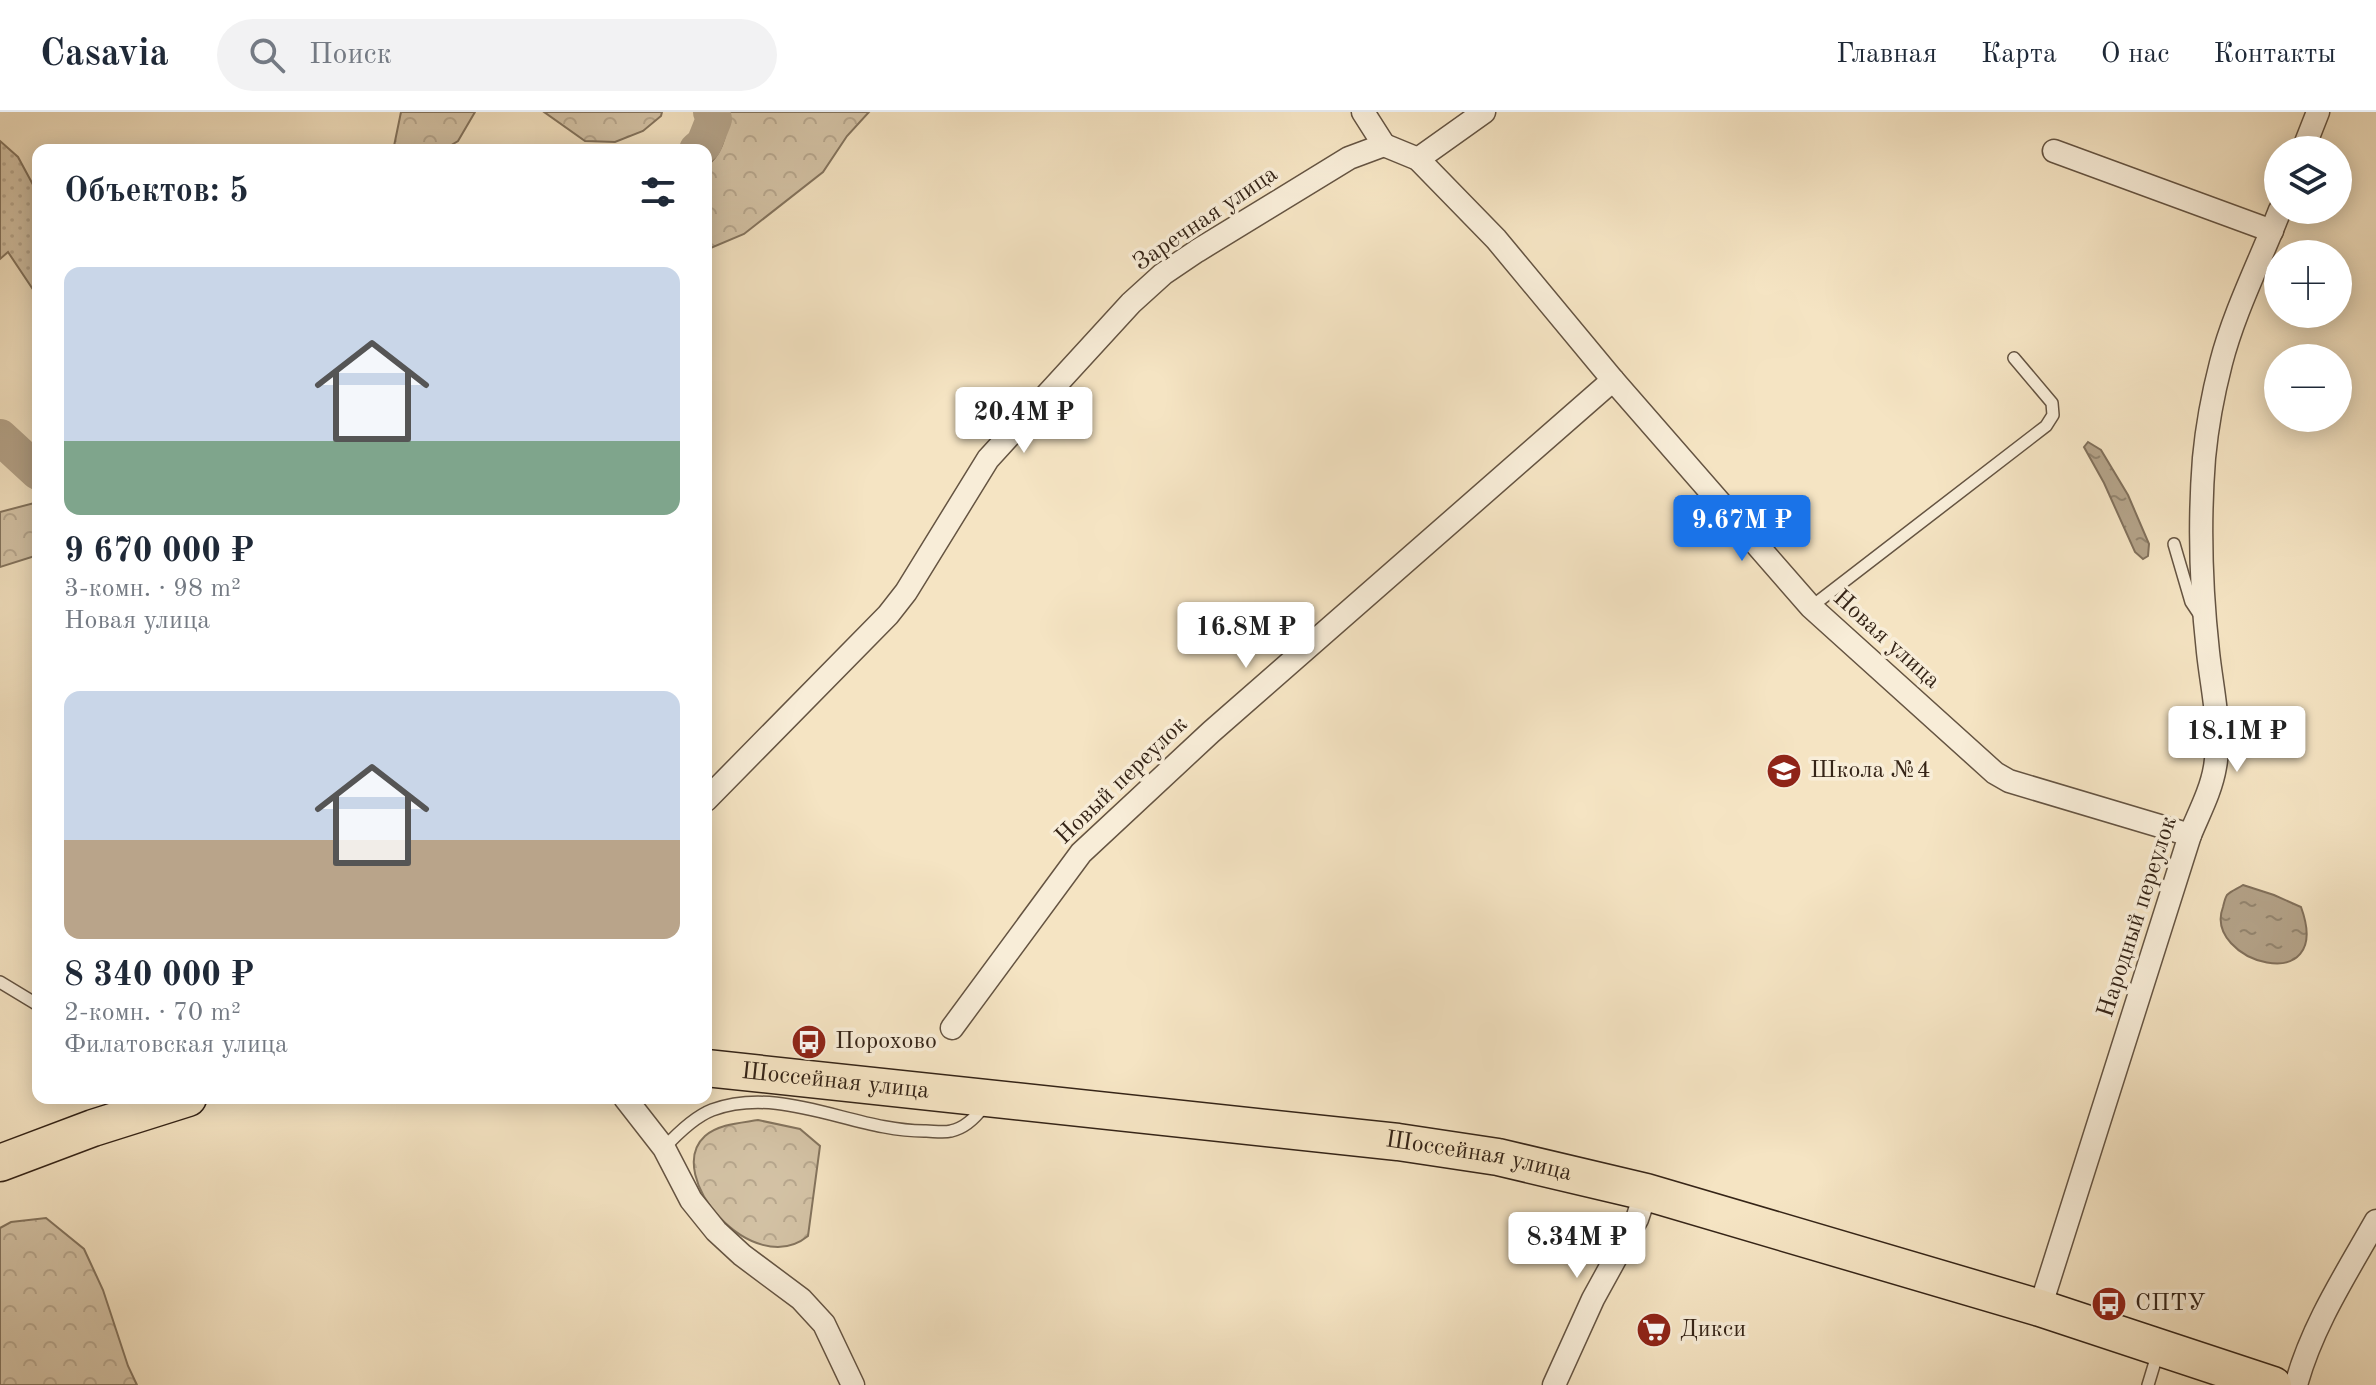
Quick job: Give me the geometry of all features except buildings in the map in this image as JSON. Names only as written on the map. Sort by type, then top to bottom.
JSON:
[{"type":"main road","name":"Шоссейная улица","points":[[712,1069],[1398,1142],[1498,1157],[1646,1192],[2040,1308],[2273,1385]]},
{"type":"main road","points":[[0,1163],[169,1104]]},
{"type":"street","points":[[1363,112],[1384,145]]},
{"type":"street","points":[[1418,159],[1484,112]]},
{"type":"street","points":[[2309,136],[2318,112]]},
{"type":"street","name":"Новая улица","points":[[1384,145],[1418,159],[1496,239],[1613,380],[1811,607],[1995,773],[2009,781],[2190,835]]},
{"type":"street","name":"Заречная улица","points":[[712,794],[888,615],[906,592],[988,459],[1131,303],[1163,274],[1197,251],[1349,158],[1384,145]]},
{"type":"street","points":[[2054,151],[2264,216]]},
{"type":"street","name":"Народный переулок","points":[[2040,1308],[2190,835],[2215,768],[2218,740],[2206,623],[2202,529],[2204,460],[2222,360],[2274,224]]},
{"type":"street","name":"Новый переулок","points":[[952,1028],[1081,853],[1211,732],[1613,380]]},
{"type":"street","points":[[630,1104],[664,1148],[691,1200],[716,1231],[742,1255],[801,1299],[824,1324],[853,1385]]},
{"type":"street","points":[[1554,1385],[1593,1299],[1637,1219],[1646,1192]]},
{"type":"street","points":[[2296,1385],[2304,1356],[2340,1283],[2376,1221]]},
{"type":"lane","points":[[1811,607],[2046,426],[2053,415],[2052,403],[2014,358]]},
{"type":"lane","points":[[2174,544],[2191,602],[2206,623]]},
{"type":"lane","points":[[0,982],[32,1001]]},
{"type":"lane","points":[[664,1148],[680,1131],[710,1111],[740,1104],[775,1103],[906,1131],[950,1131],[974,1120],[989,1100]]},
{"type":"lane","points":[[2148,1385],[2159,1347]]},
{"type":"green space","points":[[401,112],[475,112],[458,141],[453,144],[394,144]]},
{"type":"green space","points":[[544,112],[662,112],[643,131],[615,142],[585,141]]},
{"type":"green space","points":[[727,112],[869,112],[847,136],[823,172],[744,234],[712,247],[712,161],[717,156],[727,128]]},
{"type":"green space","points":[[0,141],[18,157],[32,183],[32,288],[8,252],[0,259]]},
{"type":"green space","points":[[32,504],[32,557],[0,567],[0,512]]},
{"type":"green space","points":[[758,1120],[800,1129],[820,1146],[808,1236],[786,1246],[763,1245],[740,1234],[720,1218],[704,1197],[695,1174],[695,1153],[705,1136],[723,1126]]},
{"type":"green space","points":[[46,1218],[84,1249],[103,1290],[137,1385],[0,1385],[0,1228],[11,1222]]},
{"type":"water","points":[[2088,442],[2101,450],[2128,495],[2149,544],[2148,556],[2143,559],[2135,552],[2084,447]]},
{"type":"water","points":[[2243,885],[2301,907],[2307,936],[2300,954],[2286,962],[2267,962],[2247,956],[2231,943],[2222,927],[2223,907],[2227,895]]},
{"type":"waterway","points":[[704,144],[714,119],[711,112]]},
{"type":"waterway","points":[[0,437],[32,466]]},
{"type":"place","name":"Школа №4","points":[[1784,771]]},
{"type":"place","name":"Порохово","points":[[809,1042]]},
{"type":"place","name":"СПТУ","points":[[2109,1304]]},
{"type":"place","name":"Дикси","points":[[1654,1330]]}]
